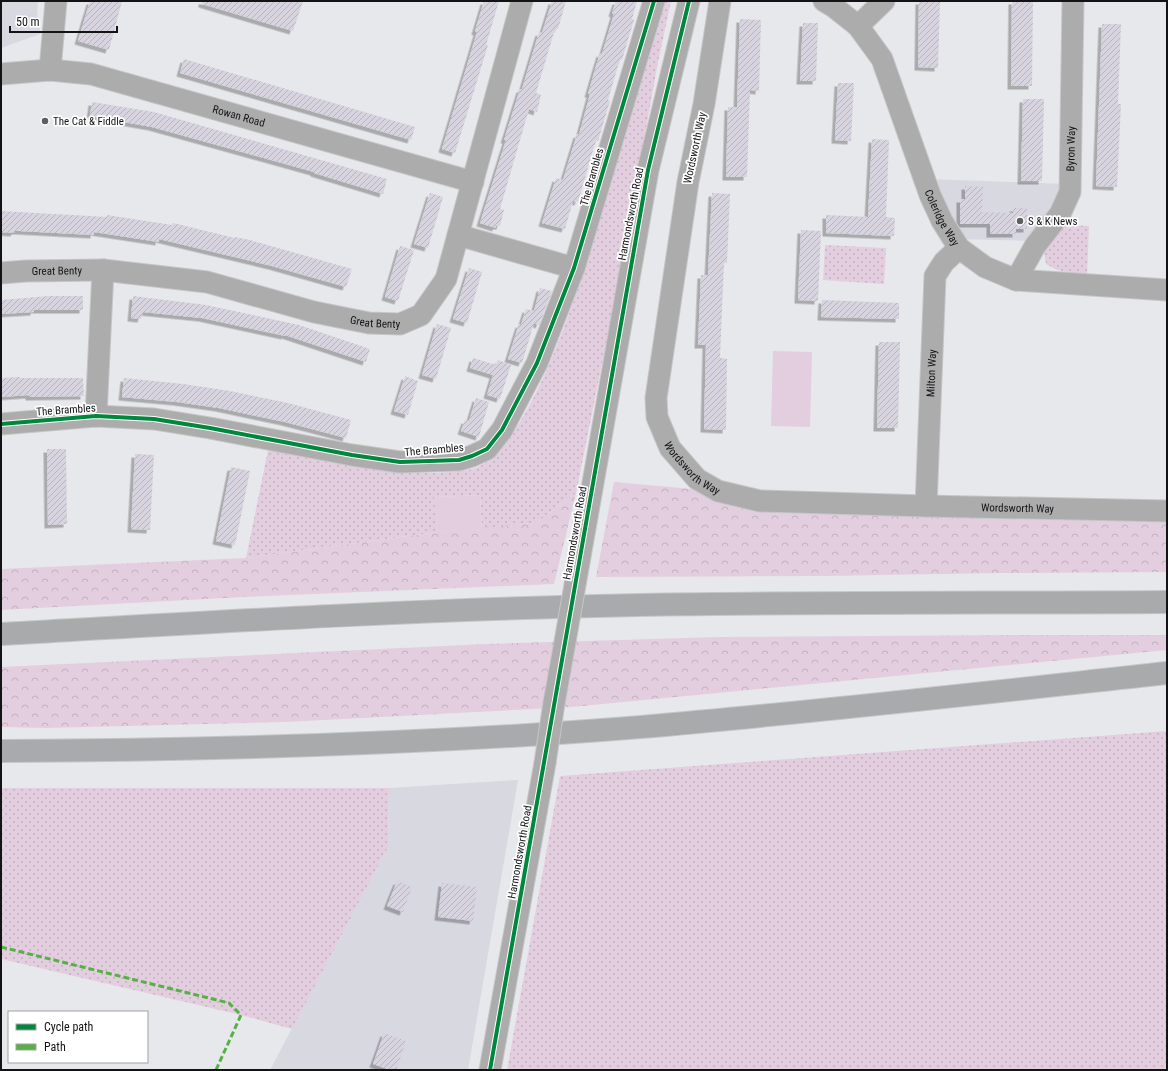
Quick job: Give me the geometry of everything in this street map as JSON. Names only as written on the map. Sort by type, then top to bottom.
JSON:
[{"type":"highway","points":[[1,634],[358,615],[655,605],[1167,602]]},
{"type":"highway","points":[[1,751],[204,748],[508,736],[818,711],[1167,673]]},
{"type":"street","points":[[50,70],[56,1]]},
{"type":"street","name":"Great Benty","points":[[1,273],[26,271],[103,270],[207,282],[314,312],[369,323],[400,324],[420,315],[446,279],[522,1]]},
{"type":"street","name":"The Brambles","points":[[1,424],[96,416],[154,420],[210,428],[352,455],[400,462],[458,460],[472,456],[487,449],[502,430],[537,363],[574,268],[654,1]]},
{"type":"street","name":"Harmondsworth Road","points":[[490,1070],[648,170],[689,1]]},
{"type":"street","name":"Wordsworth Way","points":[[720,1],[704,104],[686,190],[656,398],[657,417],[670,448],[697,479],[718,491],[760,501],[1167,511]]},
{"type":"street","name":"Coleridge Way","points":[[824,1],[858,26],[882,59],[930,195],[942,221],[959,248],[985,267],[1016,280],[1167,290]]},
{"type":"street","points":[[858,26],[884,1]]},
{"type":"street","name":"Byron Way","points":[[1016,280],[1035,246],[1060,214],[1070,192],[1072,1]]},
{"type":"street","name":"Rowan Road","points":[[1,74],[50,70],[92,74],[269,126],[473,182]]},
{"type":"street","points":[[458,235],[574,268]]},
{"type":"street","name":"Milton Way","points":[[926,506],[935,276],[944,262],[959,248]]},
{"type":"street","points":[[96,416],[103,270]]},
{"type":"shaded area","points":[[1,1],[38,1],[37,16],[40,21],[40,34],[1,48]]},
{"type":"shaded area","points":[[927,179],[1067,184],[1034,241],[957,239]]},
{"type":"shaded area","points":[[518,780],[468,1070],[270,1070],[388,847],[389,788]]},
{"type":"green space","points":[[663,1],[671,1],[657,67],[622,264],[576,493],[536,523],[482,529],[480,495],[435,497],[437,532],[246,558],[268,450],[371,469],[412,473],[458,471],[472,469],[497,453],[521,421],[543,378],[564,329],[582,277]]},
{"type":"green space","points":[[1065,225],[1089,226],[1087,276],[1057,270],[1046,264],[1044,252]]},
{"type":"green space","points":[[825,245],[886,248],[884,284],[823,280]]},
{"type":"green space","points":[[773,351],[812,352],[810,427],[771,426]]},
{"type":"green space","points":[[614,482],[692,489],[719,495],[1167,516],[1167,572],[596,577]]},
{"type":"green space","points":[[576,493],[554,584],[244,597],[1,610],[1,569],[246,558],[437,532],[536,523]]},
{"type":"green space","points":[[480,495],[482,529],[437,532],[434,497]]},
{"type":"green space","points":[[1167,635],[1167,650],[572,707],[287,722],[45,728],[1,727],[1,667],[486,644],[719,637]]},
{"type":"green space","points":[[1167,731],[1167,1070],[507,1070],[560,776]]},
{"type":"green space","points":[[1,788],[389,788],[388,847],[292,1029],[241,1015],[1,959]]},
{"type":"building","points":[[90,1],[122,1],[109,50],[78,41]]},
{"type":"building","points":[[202,1],[303,1],[293,31],[202,4]]},
{"type":"building","points":[[484,1],[499,1],[486,45],[488,45],[455,153],[442,149],[477,32],[475,31]]},
{"type":"building","points":[[552,1],[566,1],[558,29],[555,29],[536,93],[541,95],[537,112],[529,109],[500,209],[504,210],[500,226],[496,226],[496,228],[480,223],[520,89],[522,89],[539,32],[542,33]]},
{"type":"building","points":[[616,1],[637,1],[632,19],[634,20],[622,60],[620,59],[608,100],[610,101],[598,141],[596,140],[578,202],[573,201],[565,229],[542,223],[556,178],[563,180],[577,134],[579,135],[590,94],[588,94],[600,53],[602,54],[614,14],[612,13]]},
{"type":"building","points":[[919,1],[940,1],[938,68],[918,67]]},
{"type":"building","points":[[1012,1],[1033,1],[1032,86],[1011,86]]},
{"type":"building","points":[[740,19],[761,20],[759,91],[750,90],[747,177],[726,177],[728,107],[737,107]]},
{"type":"building","points":[[803,23],[818,23],[816,81],[800,81]]},
{"type":"building","points":[[1102,24],[1121,24],[1118,104],[1121,104],[1117,187],[1096,186]]},
{"type":"building","points":[[184,59],[415,127],[411,140],[180,73]]},
{"type":"building","points":[[838,83],[854,83],[851,141],[835,140]]},
{"type":"building","points":[[1023,99],[1044,99],[1042,181],[1021,181]]},
{"type":"building","points":[[92,102],[154,112],[387,179],[383,194],[314,172],[152,127],[90,116]]},
{"type":"building","points":[[872,139],[889,140],[886,217],[895,218],[894,236],[826,233],[826,215],[868,217]]},
{"type":"building","points":[[965,186],[983,187],[982,212],[1013,213],[1013,208],[1027,208],[1027,229],[1016,229],[1016,234],[990,234],[990,224],[960,224],[960,199],[965,199]]},
{"type":"building","points":[[430,193],[443,197],[428,248],[414,244]]},
{"type":"building","points":[[712,193],[730,194],[727,263],[724,263],[720,358],[727,359],[726,430],[704,429],[706,345],[698,345],[701,275],[708,275]]},
{"type":"building","points":[[1,211],[107,217],[107,215],[172,225],[173,223],[235,238],[250,240],[352,269],[346,287],[272,266],[159,239],[159,242],[94,232],[94,235],[20,231],[15,231],[14,233],[1,232]]},
{"type":"building","points":[[801,230],[821,231],[818,301],[798,300]]},
{"type":"building","points":[[400,246],[414,250],[398,301],[385,297]]},
{"type":"building","points":[[469,268],[482,272],[467,323],[453,319]]},
{"type":"building","points":[[540,288],[552,291],[539,325],[534,323],[522,363],[508,359],[519,324],[521,325],[526,309],[534,311]]},
{"type":"building","points":[[49,296],[83,296],[83,310],[34,310],[34,312],[1,314],[1,300]]},
{"type":"building","points":[[133,296],[206,305],[299,325],[370,349],[366,362],[285,335],[202,318],[143,312],[141,319],[131,318]]},
{"type":"building","points":[[822,300],[899,303],[899,319],[821,317]]},
{"type":"building","points":[[437,324],[451,328],[436,379],[422,375]]},
{"type":"building","points":[[879,342],[900,342],[898,428],[877,428]]},
{"type":"building","points":[[473,358],[496,365],[498,360],[511,365],[500,399],[487,395],[493,375],[470,368]]},
{"type":"building","points":[[405,376],[418,381],[408,415],[394,411]]},
{"type":"building","points":[[1,378],[83,378],[84,396],[29,397],[29,395],[1,397]]},
{"type":"building","points":[[124,378],[183,384],[230,391],[288,403],[351,420],[346,438],[285,422],[219,408],[177,402],[122,397]]},
{"type":"building","points":[[476,398],[489,402],[479,437],[461,431],[465,420],[469,421]]},
{"type":"building","points":[[47,449],[66,449],[67,524],[48,525]]},
{"type":"building","points":[[135,454],[154,455],[150,530],[131,529]]},
{"type":"building","points":[[231,467],[250,471],[235,545],[216,541]]},
{"type":"building","points":[[397,881],[412,887],[403,912],[387,906]]},
{"type":"building","points":[[442,883],[477,887],[473,921],[438,917]]},
{"type":"building","points":[[384,1033],[406,1041],[396,1070],[390,1070],[373,1064]]},
{"type":"marked path","points":[[1,947],[229,1003],[241,1015],[216,1070]]},
{"type":"cycle path","points":[[1,424],[96,416],[154,419],[352,455],[400,462],[459,460],[487,449],[502,430],[537,363],[574,268],[654,1]]},
{"type":"cycle path","points":[[490,1070],[648,170],[689,1]]},
{"type":"place","name":"The Cat & Fiddle","points":[[45,121]]},
{"type":"place","name":"S & K News","points":[[1020,221]]}]
